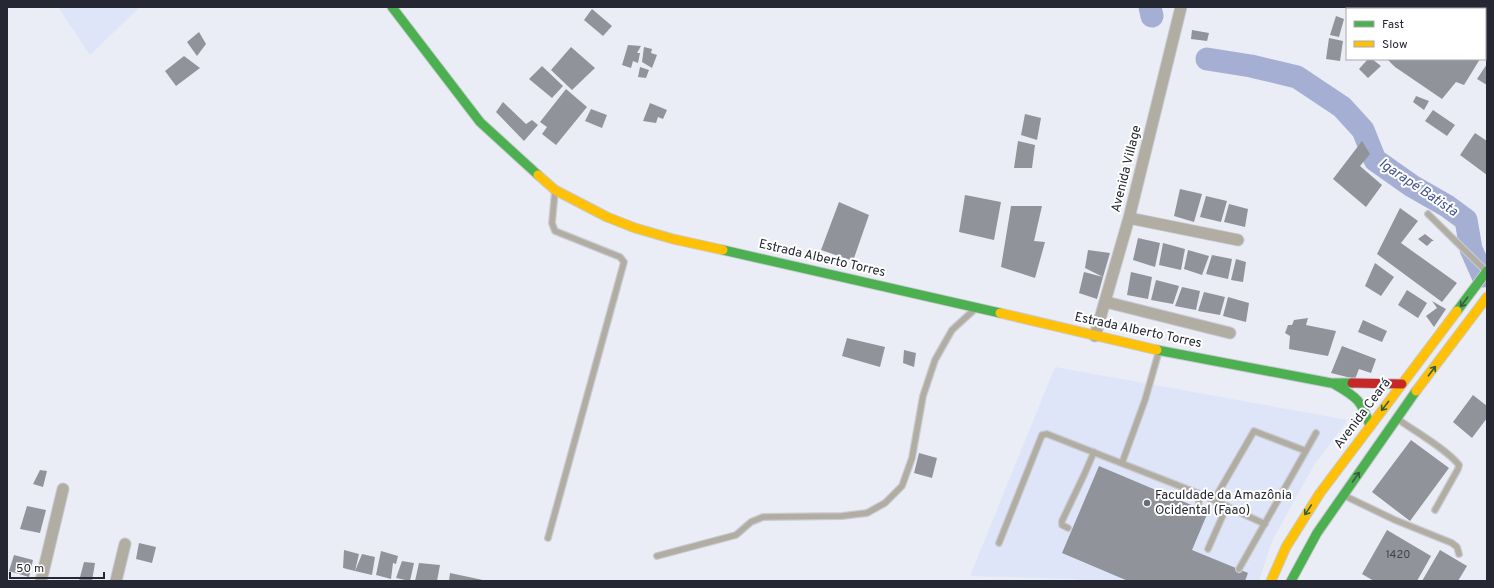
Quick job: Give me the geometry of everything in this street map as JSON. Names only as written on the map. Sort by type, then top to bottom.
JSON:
[{"type":"street","name":"Estrada Alberto Torres","points":[[392,7],[480,122],[555,190],[607,217],[635,228],[673,239],[978,307],[1159,350],[1331,383],[1386,385],[1402,384]]},
{"type":"street","name":"Avenida Village","points":[[1095,336],[1129,218],[1181,7]]},
{"type":"street","points":[[1129,218],[1238,240]]},
{"type":"street","name":"Avenida Ceará","points":[[1271,581],[1286,547],[1320,493],[1487,271]]},
{"type":"street","points":[[1291,581],[1317,533],[1343,495],[1397,419],[1487,298]]},
{"type":"street","points":[[1106,302],[1230,333]]},
{"type":"street","name":"Estrada Alberto Torres","points":[[1331,383],[1354,395],[1361,402],[1370,426]]},
{"type":"street","points":[[41,581],[63,489]]},
{"type":"street","points":[[116,581],[125,544]]},
{"type":"lane","points":[[548,538],[624,262],[620,257],[556,231],[552,223],[555,190]]},
{"type":"lane","points":[[1428,214],[1487,271]]},
{"type":"lane","points":[[657,556],[736,536],[751,522],[763,517],[842,516],[868,513],[885,503],[902,486],[912,458],[923,396],[935,360],[952,330],[978,307]]},
{"type":"lane","points":[[1122,463],[1146,400],[1159,350]]},
{"type":"lane","points":[[1397,419],[1455,460],[1459,465],[1435,510]]},
{"type":"lane","points":[[1214,500],[1254,431],[1306,451]]},
{"type":"lane","points":[[1239,569],[1316,433]]},
{"type":"lane","points":[[999,543],[1042,435],[1047,434],[1200,494],[1265,524]]},
{"type":"lane","points":[[1068,528],[1062,525],[1062,521],[1094,452]]},
{"type":"lane","points":[[1198,509],[1200,494]]},
{"type":"lane","points":[[1343,495],[1395,520],[1452,543],[1457,547],[1459,554]]},
{"type":"lane","points":[[1208,549],[1227,506]]},
{"type":"shaded area","points":[[58,7],[140,7],[90,55]]},
{"type":"shaded area","name":"Faculdade da Amazônia Ocidental (Faao)","points":[[1055,367],[1348,420],[1314,465],[1272,541],[1259,581],[1076,581],[1076,579],[970,576]]},
{"type":"building","points":[[1487,7],[1487,47],[1486,48],[1486,8],[1376,8]]},
{"type":"building","points":[[592,9],[612,26],[603,36],[584,20]]},
{"type":"building","points":[[1336,16],[1344,19],[1339,37],[1330,35]]},
{"type":"building","points":[[1192,30],[1209,33],[1207,41],[1191,39]]},
{"type":"building","points":[[199,32],[206,44],[197,56],[187,42]]},
{"type":"building","points":[[1329,38],[1343,41],[1340,61],[1326,59]]},
{"type":"building","points":[[628,45],[641,46],[637,53],[640,53],[638,63],[633,61],[631,68],[622,65]]},
{"type":"building","points":[[571,47],[595,68],[572,90],[551,70]]},
{"type":"building","points":[[644,47],[652,49],[651,53],[657,55],[652,68],[642,62]]},
{"type":"building","points":[[184,56],[200,68],[176,86],[165,71]]},
{"type":"building","points":[[1367,60],[1373,60],[1381,66],[1368,78],[1359,69]]},
{"type":"building","points":[[1388,60],[1479,60],[1464,85],[1456,82],[1442,99],[1395,67]]},
{"type":"building","points":[[1487,64],[1487,85],[1477,79]]},
{"type":"building","points":[[542,66],[563,86],[552,98],[529,79]]},
{"type":"building","points":[[640,67],[649,70],[646,78],[638,77]]},
{"type":"building","points":[[566,89],[587,107],[556,145],[542,134],[547,127],[540,122]]},
{"type":"building","points":[[1416,96],[1429,101],[1424,110],[1413,102]]},
{"type":"building","points":[[503,102],[526,124],[532,120],[538,125],[524,141],[496,112]]},
{"type":"building","points":[[650,103],[667,110],[663,119],[658,117],[656,123],[643,121]]},
{"type":"building","points":[[591,109],[607,115],[602,128],[585,121]]},
{"type":"building","points":[[1433,110],[1455,125],[1447,136],[1425,121]]},
{"type":"building","points":[[1025,114],[1041,118],[1037,140],[1021,135]]},
{"type":"building","points":[[1475,133],[1487,141],[1487,175],[1460,155]]},
{"type":"building","points":[[1018,141],[1035,145],[1032,168],[1014,168]]},
{"type":"building","points":[[1362,141],[1370,154],[1360,166],[1382,185],[1366,207],[1333,179]]},
{"type":"building","points":[[1180,189],[1202,194],[1194,222],[1174,216]]},
{"type":"building","points":[[965,195],[1001,202],[994,240],[959,232]]},
{"type":"building","points":[[1206,196],[1227,201],[1221,222],[1200,217]]},
{"type":"building","points":[[839,202],[869,215],[853,261],[821,250]]},
{"type":"building","points":[[1229,204],[1248,209],[1245,227],[1224,222]]},
{"type":"building","points":[[1011,206],[1042,206],[1034,241],[1045,242],[1035,278],[1001,267]]},
{"type":"building","points":[[1400,208],[1418,221],[1401,243],[1457,283],[1442,302],[1377,254]]},
{"type":"building","points":[[1425,234],[1434,241],[1427,246],[1418,239]]},
{"type":"building","points":[[1138,238],[1160,243],[1155,267],[1133,260]]},
{"type":"building","points":[[1163,243],[1185,249],[1181,270],[1159,265]]},
{"type":"building","points":[[1088,250],[1110,253],[1103,277],[1085,268]]},
{"type":"building","points":[[1188,250],[1209,256],[1202,275],[1184,269]]},
{"type":"building","points":[[1212,255],[1232,259],[1228,279],[1206,274]]},
{"type":"building","points":[[1236,259],[1246,262],[1243,282],[1231,280]]},
{"type":"building","points":[[1375,263],[1394,277],[1381,296],[1365,286]]},
{"type":"building","points":[[1084,272],[1103,277],[1097,299],[1079,293]]},
{"type":"building","points":[[1131,272],[1152,277],[1148,299],[1127,295]]},
{"type":"building","points":[[1156,280],[1179,286],[1173,304],[1151,300]]},
{"type":"building","points":[[1182,287],[1200,291],[1196,310],[1175,306]]},
{"type":"building","points":[[1407,290],[1427,303],[1418,318],[1398,305]]},
{"type":"building","points":[[1204,292],[1225,297],[1220,315],[1198,311]]},
{"type":"building","points":[[1228,297],[1249,303],[1246,322],[1223,316]]},
{"type":"building","points":[[1432,301],[1446,309],[1434,327],[1426,316],[1437,308]]},
{"type":"building","points":[[1308,318],[1306,325],[1336,331],[1328,356],[1289,349],[1290,336],[1285,333],[1288,325],[1292,325],[1294,320]]},
{"type":"building","points":[[1363,320],[1387,331],[1382,342],[1358,332]]},
{"type":"building","points":[[847,338],[885,347],[880,367],[842,356]]},
{"type":"building","points":[[1342,346],[1376,359],[1371,373],[1359,369],[1355,379],[1331,373]]},
{"type":"building","points":[[904,350],[916,353],[914,367],[903,363]]},
{"type":"building","points":[[1473,395],[1487,406],[1487,418],[1472,438],[1453,422]]},
{"type":"building","points":[[1411,440],[1449,468],[1410,521],[1372,492]]},
{"type":"building","points":[[919,453],[937,458],[932,478],[914,473]]},
{"type":"building","points":[[1099,466],[1208,512],[1192,550],[1248,573],[1245,581],[1128,581],[1062,553]]},
{"type":"building","points":[[40,470],[47,471],[43,487],[33,484]]},
{"type":"building","points":[[27,506],[46,510],[40,533],[20,529]]},
{"type":"building","points":[[1387,530],[1431,556],[1417,581],[1374,581],[1362,574]]},
{"type":"building","points":[[139,543],[156,547],[152,563],[136,559]]},
{"type":"building","points":[[344,550],[359,554],[355,571],[343,568]]},
{"type":"building","points":[[1440,550],[1467,566],[1458,581],[1422,581]]},
{"type":"building","points":[[381,551],[398,556],[396,564],[393,563],[391,579],[376,575]]},
{"type":"building","points":[[362,554],[375,557],[372,575],[355,571]]},
{"type":"building","points":[[14,555],[33,560],[29,577],[9,571]]},
{"type":"building","points":[[402,561],[414,563],[410,581],[396,578]]},
{"type":"building","points":[[84,562],[95,563],[92,581],[79,581]]},
{"type":"building","points":[[419,563],[440,565],[437,581],[415,581]]},
{"type":"building","points":[[450,573],[483,580],[483,581],[449,581]]},
{"type":"waterway","name":"Igarapé Batista","points":[[1150,7],[1152,16]]},
{"type":"waterway","name":"Igarapé Batista","points":[[1207,59],[1251,66],[1297,77],[1342,107],[1363,130],[1375,160],[1412,186],[1447,206],[1466,220],[1471,249],[1483,276]]},
{"type":"traffic: fast","points":[[392,7],[480,122],[538,175]]},
{"type":"traffic: fast","points":[[723,250],[1000,313]]},
{"type":"traffic: fast","points":[[1457,311],[1487,271]]},
{"type":"traffic: fast","points":[[1157,350],[1331,383],[1352,383]]},
{"type":"traffic: fast","points":[[1334,384],[1358,400],[1370,426]]},
{"type":"traffic: fast","points":[[1291,581],[1317,533],[1416,391]]},
{"type":"traffic: slow","points":[[538,175],[555,190],[607,217],[635,228],[673,239],[723,250]]},
{"type":"traffic: slow","points":[[1416,391],[1487,297]]},
{"type":"traffic: slow","points":[[1271,581],[1286,547],[1320,493],[1457,311]]},
{"type":"traffic: slow","points":[[1000,313],[1157,350]]},
{"type":"traffic: jam","points":[[1352,383],[1402,384]]},
{"type":"place","name":"Faculdade da Amazônia Ocidental (Faao)","points":[[1147,503]]}]
